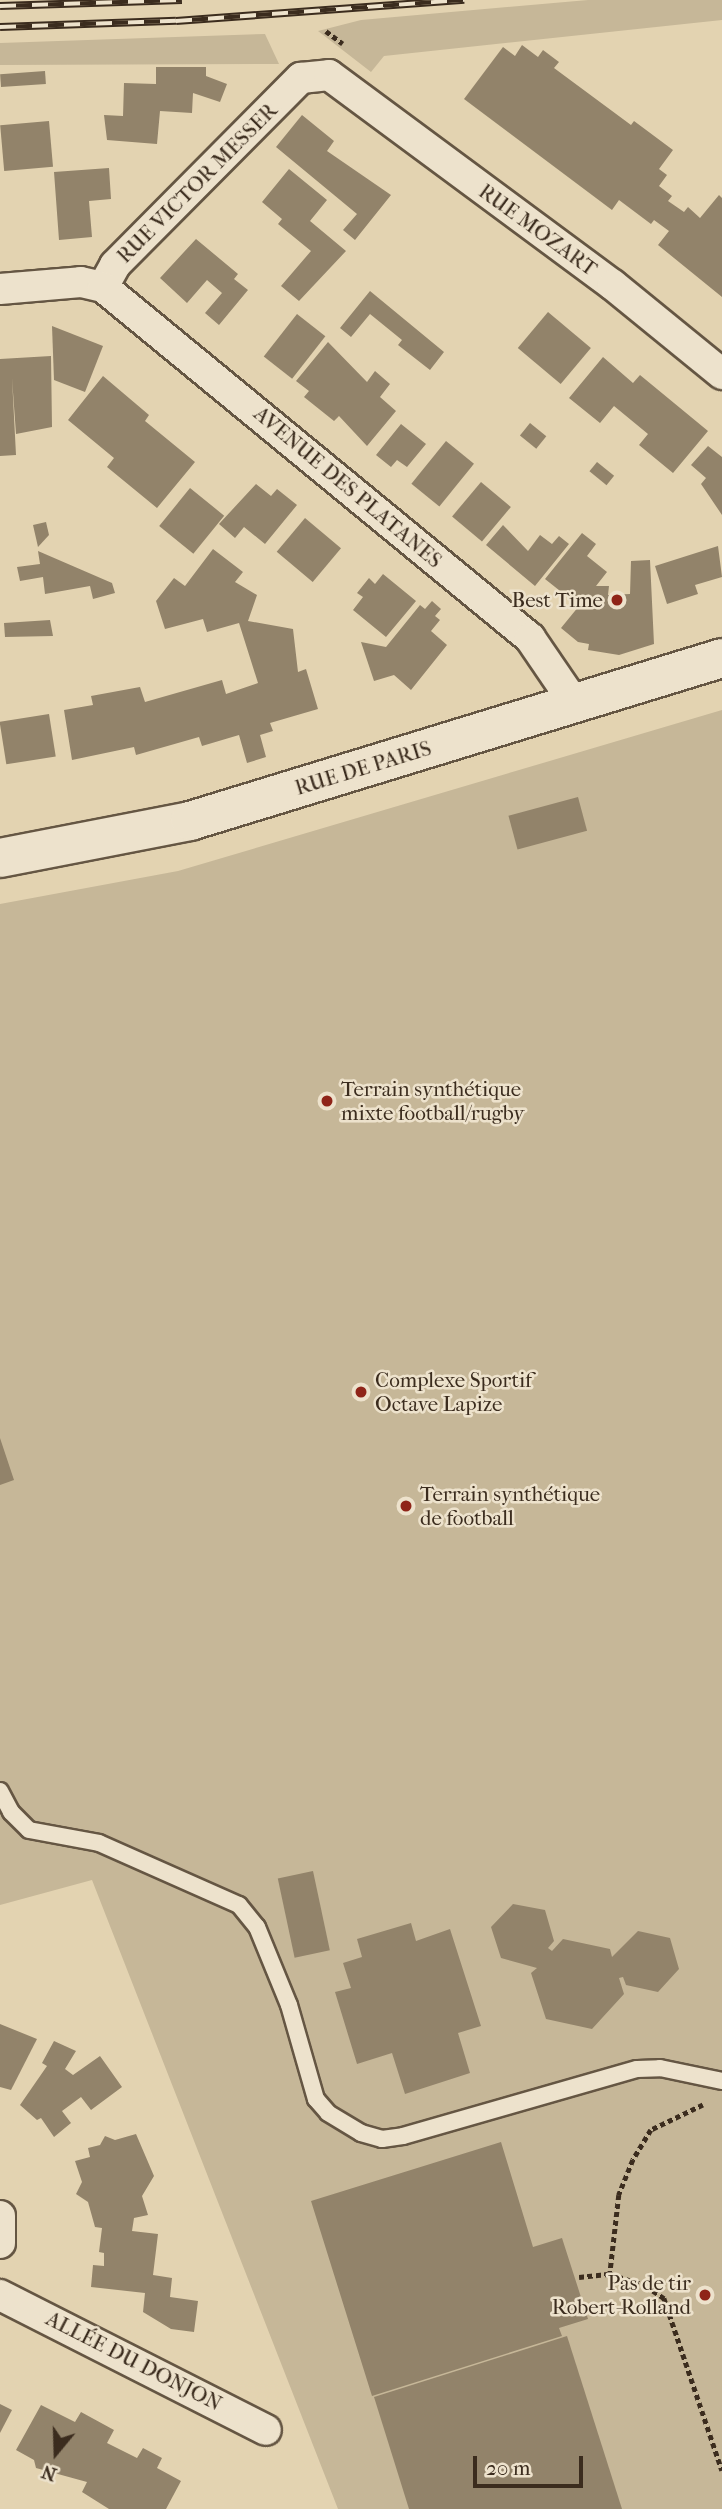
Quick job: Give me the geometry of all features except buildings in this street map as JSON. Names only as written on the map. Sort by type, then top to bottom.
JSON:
[{"type":"main road","name":"RUE DE PARIS","points":[[0,858],[190,821],[722,658]]},
{"type":"street","name":"RUE VICTOR MESSER","points":[[103,287],[115,265],[300,78],[330,75],[351,89]]},
{"type":"street","name":"RUE MOZART","points":[[351,89],[613,285],[722,374]]},
{"type":"street","points":[[0,289],[81,282],[103,287]]},
{"type":"street","name":"AVENUE DES PLATANES","points":[[103,287],[530,638],[575,704]]},
{"type":"street","points":[[0,2216],[0,2243]]},
{"type":"street","name":"ALLÉE DU DONJON","points":[[0,2295],[267,2430]]},
{"type":"lane","points":[[0,1791],[11,1812],[29,1830],[99,1843],[239,1905],[257,1927],[289,2004],[316,2099],[328,2113],[361,2133],[382,2139],[403,2136],[638,2069],[660,2068],[722,2081]]},
{"type":"path","points":[[610,2274],[619,2195],[633,2161],[651,2130],[716,2099]]},
{"type":"path","points":[[579,2277],[610,2274],[646,2286],[664,2298],[722,2470]]},
{"type":"shaded area","points":[[588,0],[722,0],[722,20],[384,56],[371,72],[318,31],[361,20]]},
{"type":"shaded area","points":[[265,34],[279,64],[0,65],[0,43]]},
{"type":"shaded area","name":"Complexe Sportif Octave Lapize","points":[[722,710],[722,2509],[338,2509],[92,1880],[0,1905],[0,904],[178,871]]},
{"type":"railway","points":[[0,6],[182,0]]},
{"type":"railway","points":[[0,27],[176,21],[464,0]]},
{"type":"place","name":"Best Time","points":[[617,600]]},
{"type":"place","name":"Terrain synthétique mixte football/rugby","points":[[327,1101]]},
{"type":"place","name":"Complexe Sportif Octave Lapize","points":[[361,1392]]},
{"type":"place","name":"Terrain synthétique de football","points":[[406,1506]]},
{"type":"place","name":"Pas de tir Robert-Rolland","points":[[705,2295]]}]
